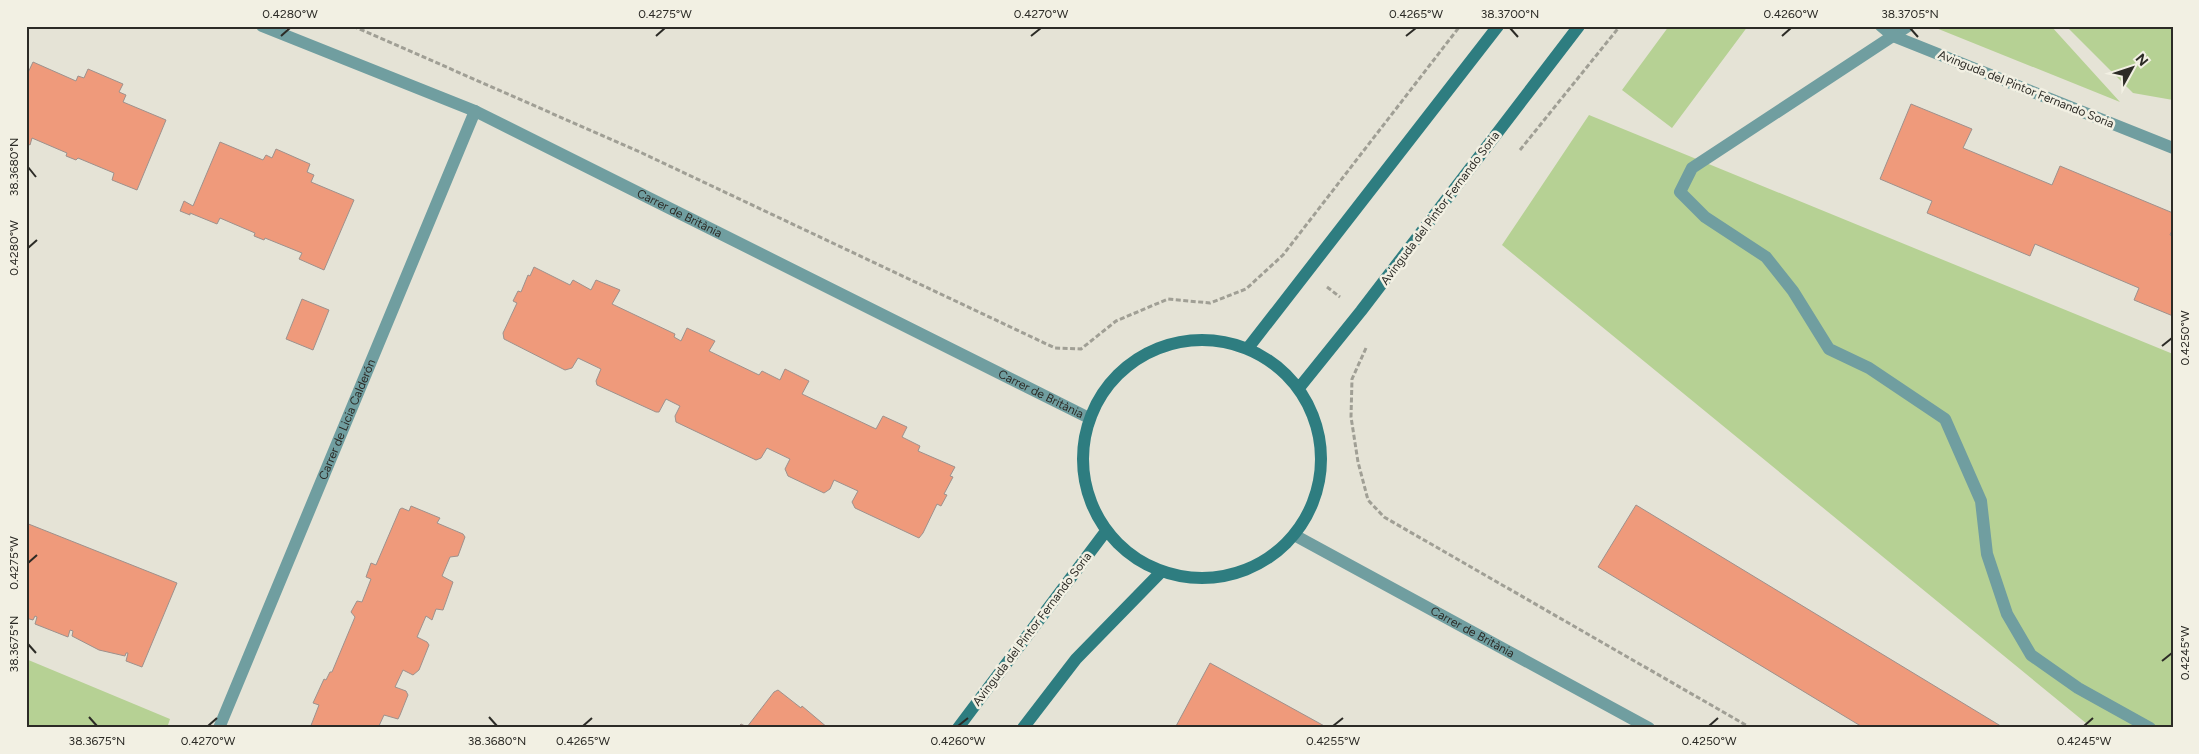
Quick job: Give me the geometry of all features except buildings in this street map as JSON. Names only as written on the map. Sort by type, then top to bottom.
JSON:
[{"type":"street","name":"Carrer de Britània","points":[[262,26],[475,111],[1089,418]]},
{"type":"street","points":[[1248,348],[1498,26]]},
{"type":"street","name":"Avinguda del Pintor Fernando Soria","points":[[1300,388],[1578,26]]},
{"type":"street","name":"Avinguda del Pintor Fernando Soria","points":[[1881,26],[1893,36],[2173,148]]},
{"type":"street","points":[[1908,26],[1692,168],[1680,192],[1705,216],[1766,257],[1793,291],[1828,349],[1869,368],[1945,419],[1981,501],[1987,554],[2007,614],[2031,655],[2078,688],[2150,728]]},
{"type":"street","name":"Carrer de Licia Calderón","points":[[219,728],[475,111]]},
{"type":"street","points":[[1210,340],[1248,348],[1276,365],[1300,388],[1317,424],[1323,463],[1315,501],[1296,536],[1268,560],[1234,576],[1197,580],[1160,572],[1130,555],[1106,531],[1088,496],[1082,457],[1089,418],[1108,384],[1137,358],[1172,343],[1210,340]]},
{"type":"street","name":"Avinguda del Pintor Fernando Soria","points":[[958,728],[1106,531]]},
{"type":"street","name":"Carrer de Britània","points":[[1296,536],[1649,728]]},
{"type":"street","points":[[1023,728],[1076,659],[1160,572]]},
{"type":"path","points":[[353,26],[642,153],[1055,348],[1080,349],[1116,321],[1168,299],[1210,303],[1246,289],[1283,256],[1460,26]]},
{"type":"path","points":[[1519,150],[1620,26]]},
{"type":"path","points":[[1283,256],[1361,311],[1375,329],[1352,379],[1351,417],[1358,462],[1368,500],[1384,517],[1751,728]]},
{"type":"green space","points":[[1669,26],[1748,26],[1672,128],[1622,90]]},
{"type":"green space","points":[[1931,26],[2051,26],[2120,102]]},
{"type":"green space","points":[[2066,26],[2173,26],[2173,100],[2133,93]]},
{"type":"green space","points":[[1589,115],[2173,354],[2173,728],[2092,728],[1502,245]]},
{"type":"green space","points":[[26,659],[170,719],[167,728],[26,728]]}]
